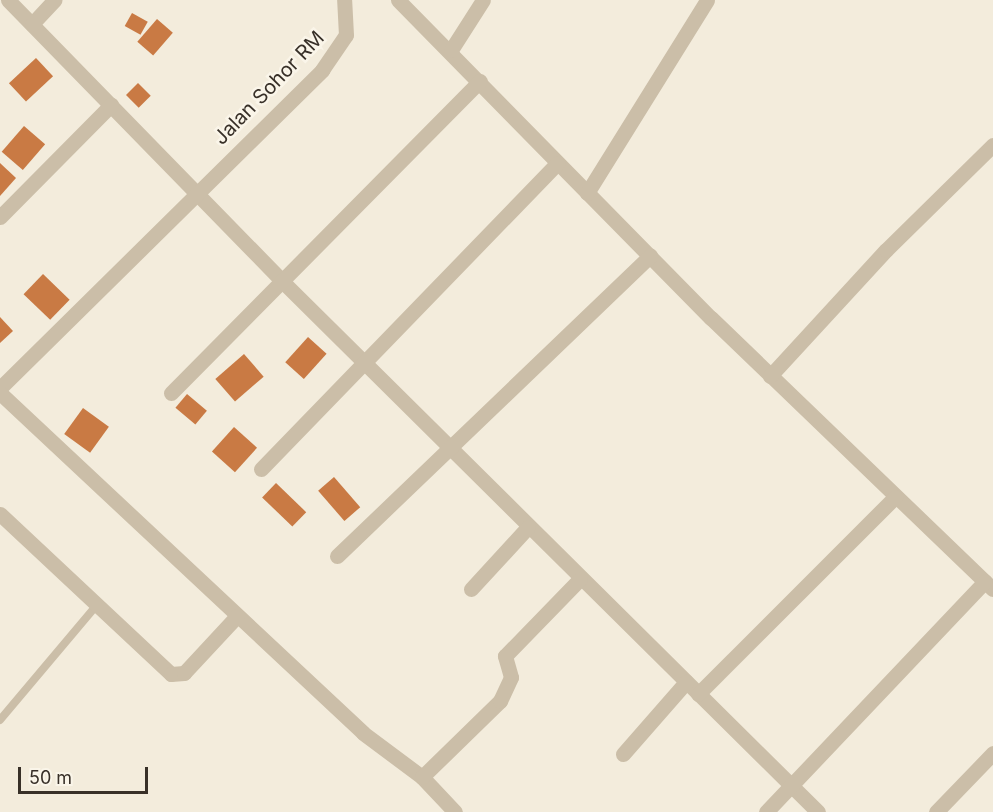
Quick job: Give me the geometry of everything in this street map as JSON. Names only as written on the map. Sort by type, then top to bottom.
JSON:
[{"type":"street","points":[[8,0],[283,282],[580,579],[818,812]]},
{"type":"street","points":[[32,24],[54,0]]},
{"type":"street","name":"Jalan Sohor RM","points":[[0,388],[340,47],[348,23],[344,0]]},
{"type":"street","points":[[398,0],[451,50],[587,193],[770,376],[989,585],[790,785],[766,812]]},
{"type":"street","points":[[451,50],[483,0]]},
{"type":"street","points":[[587,193],[707,0]]},
{"type":"street","points":[[171,393],[480,81]]},
{"type":"street","points":[[0,217],[111,105]]},
{"type":"street","points":[[770,376],[886,250],[993,145]]},
{"type":"street","points":[[261,469],[558,163]]},
{"type":"street","points":[[337,556],[650,256]]},
{"type":"street","points":[[0,393],[363,733],[422,777],[455,812]]},
{"type":"street","points":[[698,694],[895,497]]},
{"type":"street","points":[[0,514],[97,605],[177,675],[237,616]]},
{"type":"street","points":[[471,589],[528,527]]},
{"type":"street","points":[[422,777],[500,701],[511,677],[505,656],[580,579]]},
{"type":"street","points":[[623,754],[686,682]]},
{"type":"street","points":[[936,812],[993,753]]},
{"type":"lane","points":[[0,720],[97,605]]},
{"type":"building","points":[[132,13],[148,22],[140,35],[125,26]]},
{"type":"building","points":[[157,19],[173,33],[153,55],[137,42]]},
{"type":"building","points":[[36,58],[53,76],[26,102],[9,83]]},
{"type":"building","points":[[138,83],[151,96],[139,108],[126,95]]},
{"type":"building","points":[[24,126],[45,144],[23,170],[2,152]]},
{"type":"building","points":[[0,163],[16,178],[0,196]]},
{"type":"building","points":[[43,274],[70,300],[50,320],[24,294]]},
{"type":"building","points":[[0,317],[13,331],[0,343]]},
{"type":"building","points":[[308,337],[327,354],[304,379],[285,362]]},
{"type":"building","points":[[244,354],[264,377],[235,402],[215,379]]},
{"type":"building","points":[[187,394],[207,411],[195,425],[175,408]]},
{"type":"building","points":[[83,408],[109,427],[90,453],[64,434]]},
{"type":"building","points":[[234,427],[257,448],[235,472],[212,452]]},
{"type":"building","points":[[334,477],[360,507],[344,521],[318,491]]},
{"type":"building","points":[[276,483],[306,512],[292,527],[262,497]]}]
